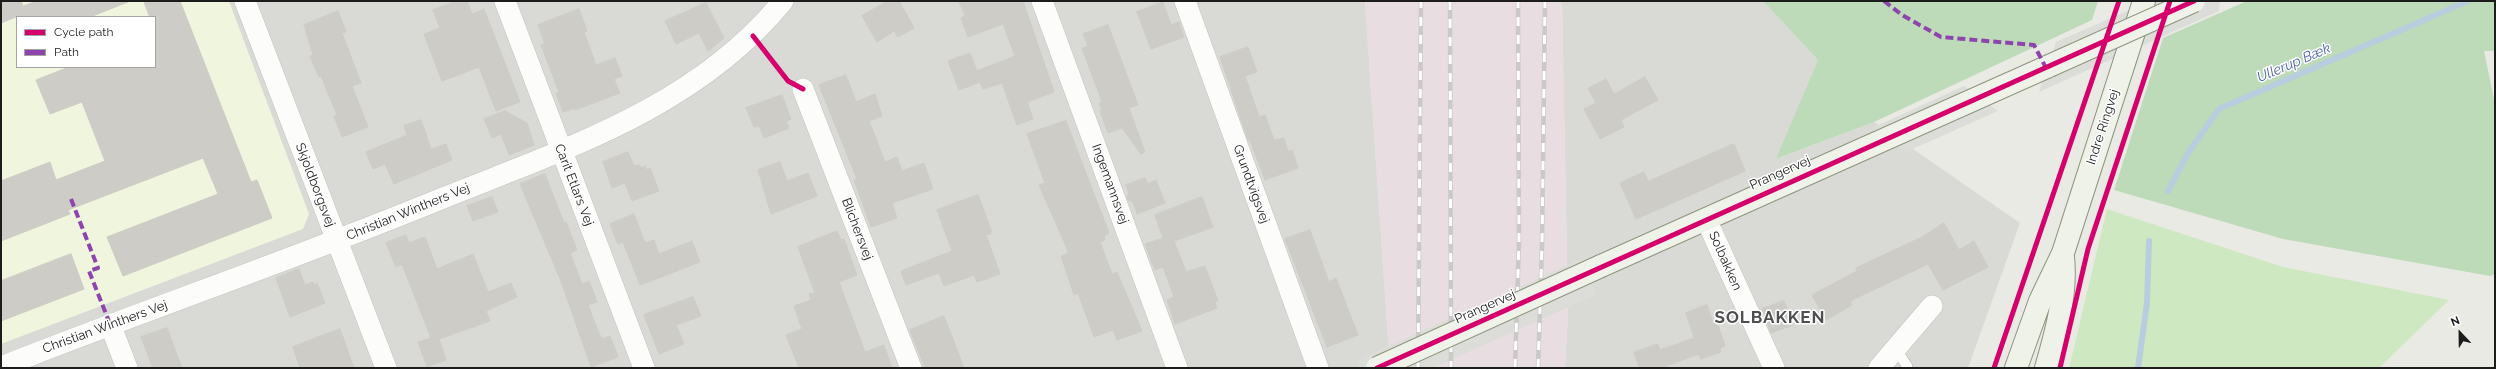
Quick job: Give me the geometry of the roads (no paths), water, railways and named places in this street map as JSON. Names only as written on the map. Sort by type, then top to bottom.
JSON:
[{"type":"street","name":"Skjoldborgsvej","points":[[245,1],[386,368]]},
{"type":"street","name":"Carit Etlars Vej","points":[[505,1],[644,368]]},
{"type":"street","name":"Christian Winthers Vej","points":[[1,366],[110,324],[337,241],[561,150],[654,108],[713,70],[753,36],[783,1]]},
{"type":"street","name":"Ingemannsvej","points":[[1042,1],[1178,368]]},
{"type":"street","name":"Grundtvigsvej","points":[[1185,1],[1318,368]]},
{"type":"street","name":"Indre Ringvej","points":[[2016,368],[2040,301],[2063,253],[2144,1]]},
{"type":"street","name":"Prangervej","points":[[1377,368],[1601,266],[1885,141],[2194,1]]},
{"type":"street","name":"Blichersvej","points":[[804,89],[911,368]]},
{"type":"street","name":"Solbakken","points":[[1706,219],[1774,368]]},
{"type":"street","name":"Indre Ringvej","points":[[2046,368],[2054,339],[2065,277],[2063,253]]},
{"type":"street","points":[[1879,368],[1932,306]]},
{"type":"street","points":[[110,324],[127,368]]},
{"type":"lane","points":[[1895,348],[1907,366],[1906,368]]},
{"type":"waterway","name":"Ullerup Bæk","points":[[2168,191],[2188,153],[2219,109],[2468,1]]},
{"type":"waterway","name":"Ullerup Bæk","points":[[2138,368],[2147,303],[2149,241]]},
{"type":"railway","points":[[1418,368],[1421,1]]},
{"type":"railway","points":[[1450,1],[1451,368]]},
{"type":"railway","points":[[1515,368],[1519,241],[1518,1]]},
{"type":"railway","points":[[1538,368],[1542,246],[1545,1]]},
{"type":"district","name":"SOLBAKKEN","points":[[1770,318]]}]
